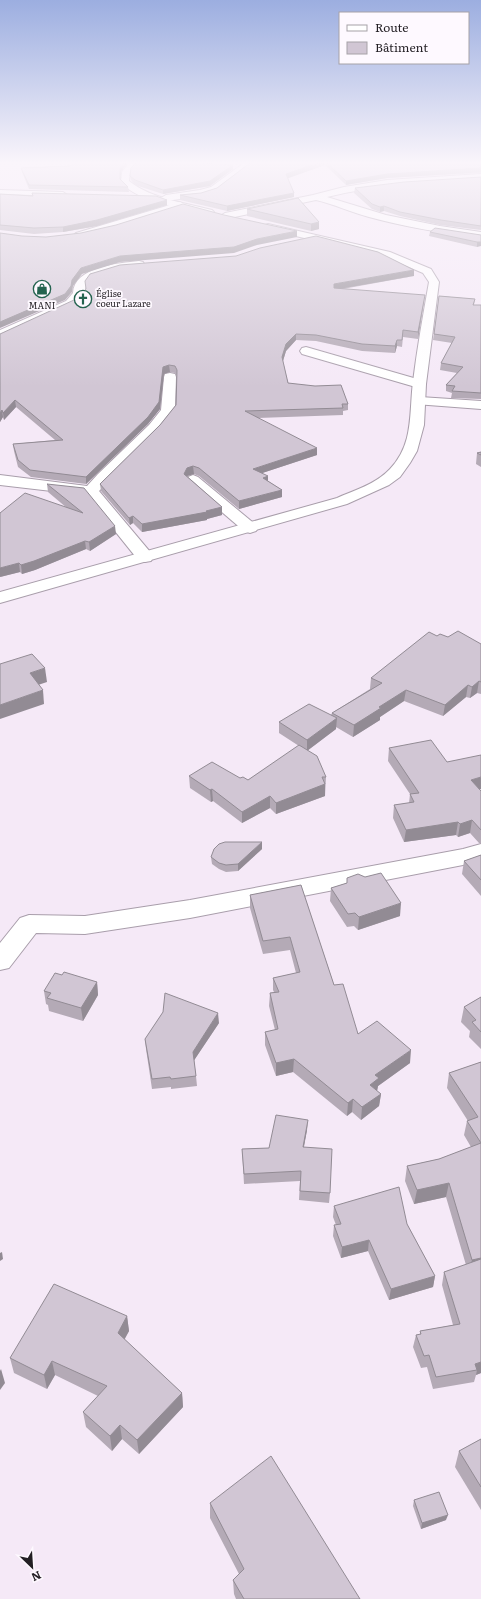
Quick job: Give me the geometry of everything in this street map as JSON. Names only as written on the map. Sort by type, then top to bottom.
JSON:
[{"type":"street","points":[[0,598],[342,501],[385,482],[405,463],[414,442],[420,401],[419,384],[434,282],[427,271],[386,254],[314,238],[286,244]]},
{"type":"street","points":[[0,336],[13,328],[70,302],[79,294],[79,287],[86,277],[120,266],[148,263]]},
{"type":"street","points":[[306,351],[419,384]]},
{"type":"street","points":[[91,491],[103,477],[154,428],[168,411],[170,377]]},
{"type":"street","points":[[420,401],[481,405]]},
{"type":"street","points":[[0,480],[91,491],[145,557]]},
{"type":"street","points":[[193,480],[250,528]]},
{"type":"street","points":[[0,961],[29,924],[86,925],[190,909],[464,857],[481,852]]},
{"type":"building","points":[[0,238],[264,238],[234,247],[120,256],[81,268],[72,280],[71,286],[65,294],[0,322]]},
{"type":"building","points":[[308,238],[322,238],[378,252],[414,270],[334,284],[334,288],[425,295],[418,332],[403,330],[402,340],[397,340],[395,346],[362,344],[316,335],[296,334],[286,344],[282,357],[288,383],[315,386],[341,385],[348,404],[342,404],[343,408],[245,411],[317,448],[253,469],[268,476],[263,478],[282,490],[239,501],[199,468],[193,466],[187,468],[184,474],[222,507],[206,511],[207,512],[142,524],[133,516],[129,518],[100,484],[160,425],[176,405],[177,370],[175,366],[169,365],[163,367],[159,402],[148,417],[86,477],[30,470],[18,460],[13,444],[63,440],[15,400],[3,413],[2,410],[0,413],[0,334],[74,300],[86,289],[85,281],[90,274],[120,265],[236,256],[260,248]]},
{"type":"building","points":[[456,238],[481,238],[481,242]]},
{"type":"building","points":[[439,296],[475,299],[473,305],[481,305],[481,393],[452,391],[455,386],[446,385],[463,367],[441,363],[455,337],[434,334]]},
{"type":"building","points":[[47,484],[84,488],[115,526],[89,542],[85,541],[21,565],[19,563],[0,568],[0,513],[25,493],[83,513]]},
{"type":"building","points":[[458,631],[481,644],[481,682],[479,681],[472,687],[468,685],[445,705],[406,690],[354,725],[332,713],[382,683],[371,678],[429,632],[437,636],[440,634],[448,637]]},
{"type":"building","points":[[32,654],[45,668],[30,673],[43,690],[0,705],[0,664]]},
{"type":"building","points":[[309,704],[337,718],[307,740],[279,722]]},
{"type":"building","points":[[431,740],[447,762],[481,755],[481,777],[471,780],[481,791],[481,830],[472,820],[460,824],[458,822],[406,830],[394,805],[414,802],[410,794],[419,793],[389,748]]},
{"type":"building","points":[[299,745],[317,756],[326,777],[322,777],[325,784],[276,803],[270,796],[242,812],[212,789],[210,790],[189,776],[212,762],[240,778],[243,777],[248,780]]},
{"type":"building","points":[[225,842],[262,842],[238,864],[226,865],[219,863],[211,857],[214,849],[219,844]]},
{"type":"building","points":[[481,855],[481,880],[464,861]]},
{"type":"building","points":[[381,873],[401,903],[359,917],[355,913],[348,914],[331,888],[347,883],[347,878],[358,874],[365,877]]},
{"type":"building","points":[[301,885],[334,985],[343,984],[358,1034],[377,1021],[411,1050],[375,1075],[379,1078],[370,1085],[381,1094],[362,1107],[353,1099],[348,1103],[294,1059],[276,1063],[265,1032],[278,1029],[270,993],[279,992],[273,978],[300,972],[290,937],[263,941],[250,895]]},
{"type":"building","points":[[64,972],[97,982],[81,1008],[47,998],[51,993],[44,991],[55,973],[62,975]]},
{"type":"building","points":[[165,993],[218,1013],[193,1052],[196,1076],[171,1079],[170,1077],[152,1079],[145,1039],[163,1012]]},
{"type":"building","points":[[481,997],[481,1032],[472,1022],[476,1020],[464,1007]]},
{"type":"building","points":[[481,1062],[481,1143],[467,1121],[478,1117],[449,1073]]},
{"type":"building","points":[[276,1115],[308,1120],[303,1147],[332,1149],[330,1193],[300,1191],[301,1171],[244,1174],[242,1149],[269,1148]]},
{"type":"building","points":[[481,1143],[481,1258],[472,1260],[449,1183],[417,1190],[407,1166],[439,1159]]},
{"type":"building","points":[[399,1187],[407,1224],[435,1276],[391,1289],[369,1240],[342,1247],[334,1225],[341,1224],[334,1206]]},
{"type":"building","points":[[481,1259],[481,1362],[475,1364],[477,1370],[436,1377],[429,1355],[424,1356],[416,1335],[421,1334],[420,1331],[460,1324],[444,1272]]},
{"type":"building","points":[[54,1284],[127,1316],[118,1333],[182,1393],[137,1440],[120,1425],[110,1436],[83,1412],[107,1386],[52,1361],[44,1375],[10,1358]]},
{"type":"building","points":[[481,1439],[481,1487],[459,1451]]},
{"type":"building","points":[[271,1456],[360,1599],[244,1599],[233,1580],[244,1569],[210,1503]]},
{"type":"building","points":[[439,1492],[448,1515],[422,1523],[414,1500]]},
{"type":"place","name":"MANI","points":[[42,289]]},
{"type":"place","name":"Église coeur Lazare","points":[[83,299]]}]
